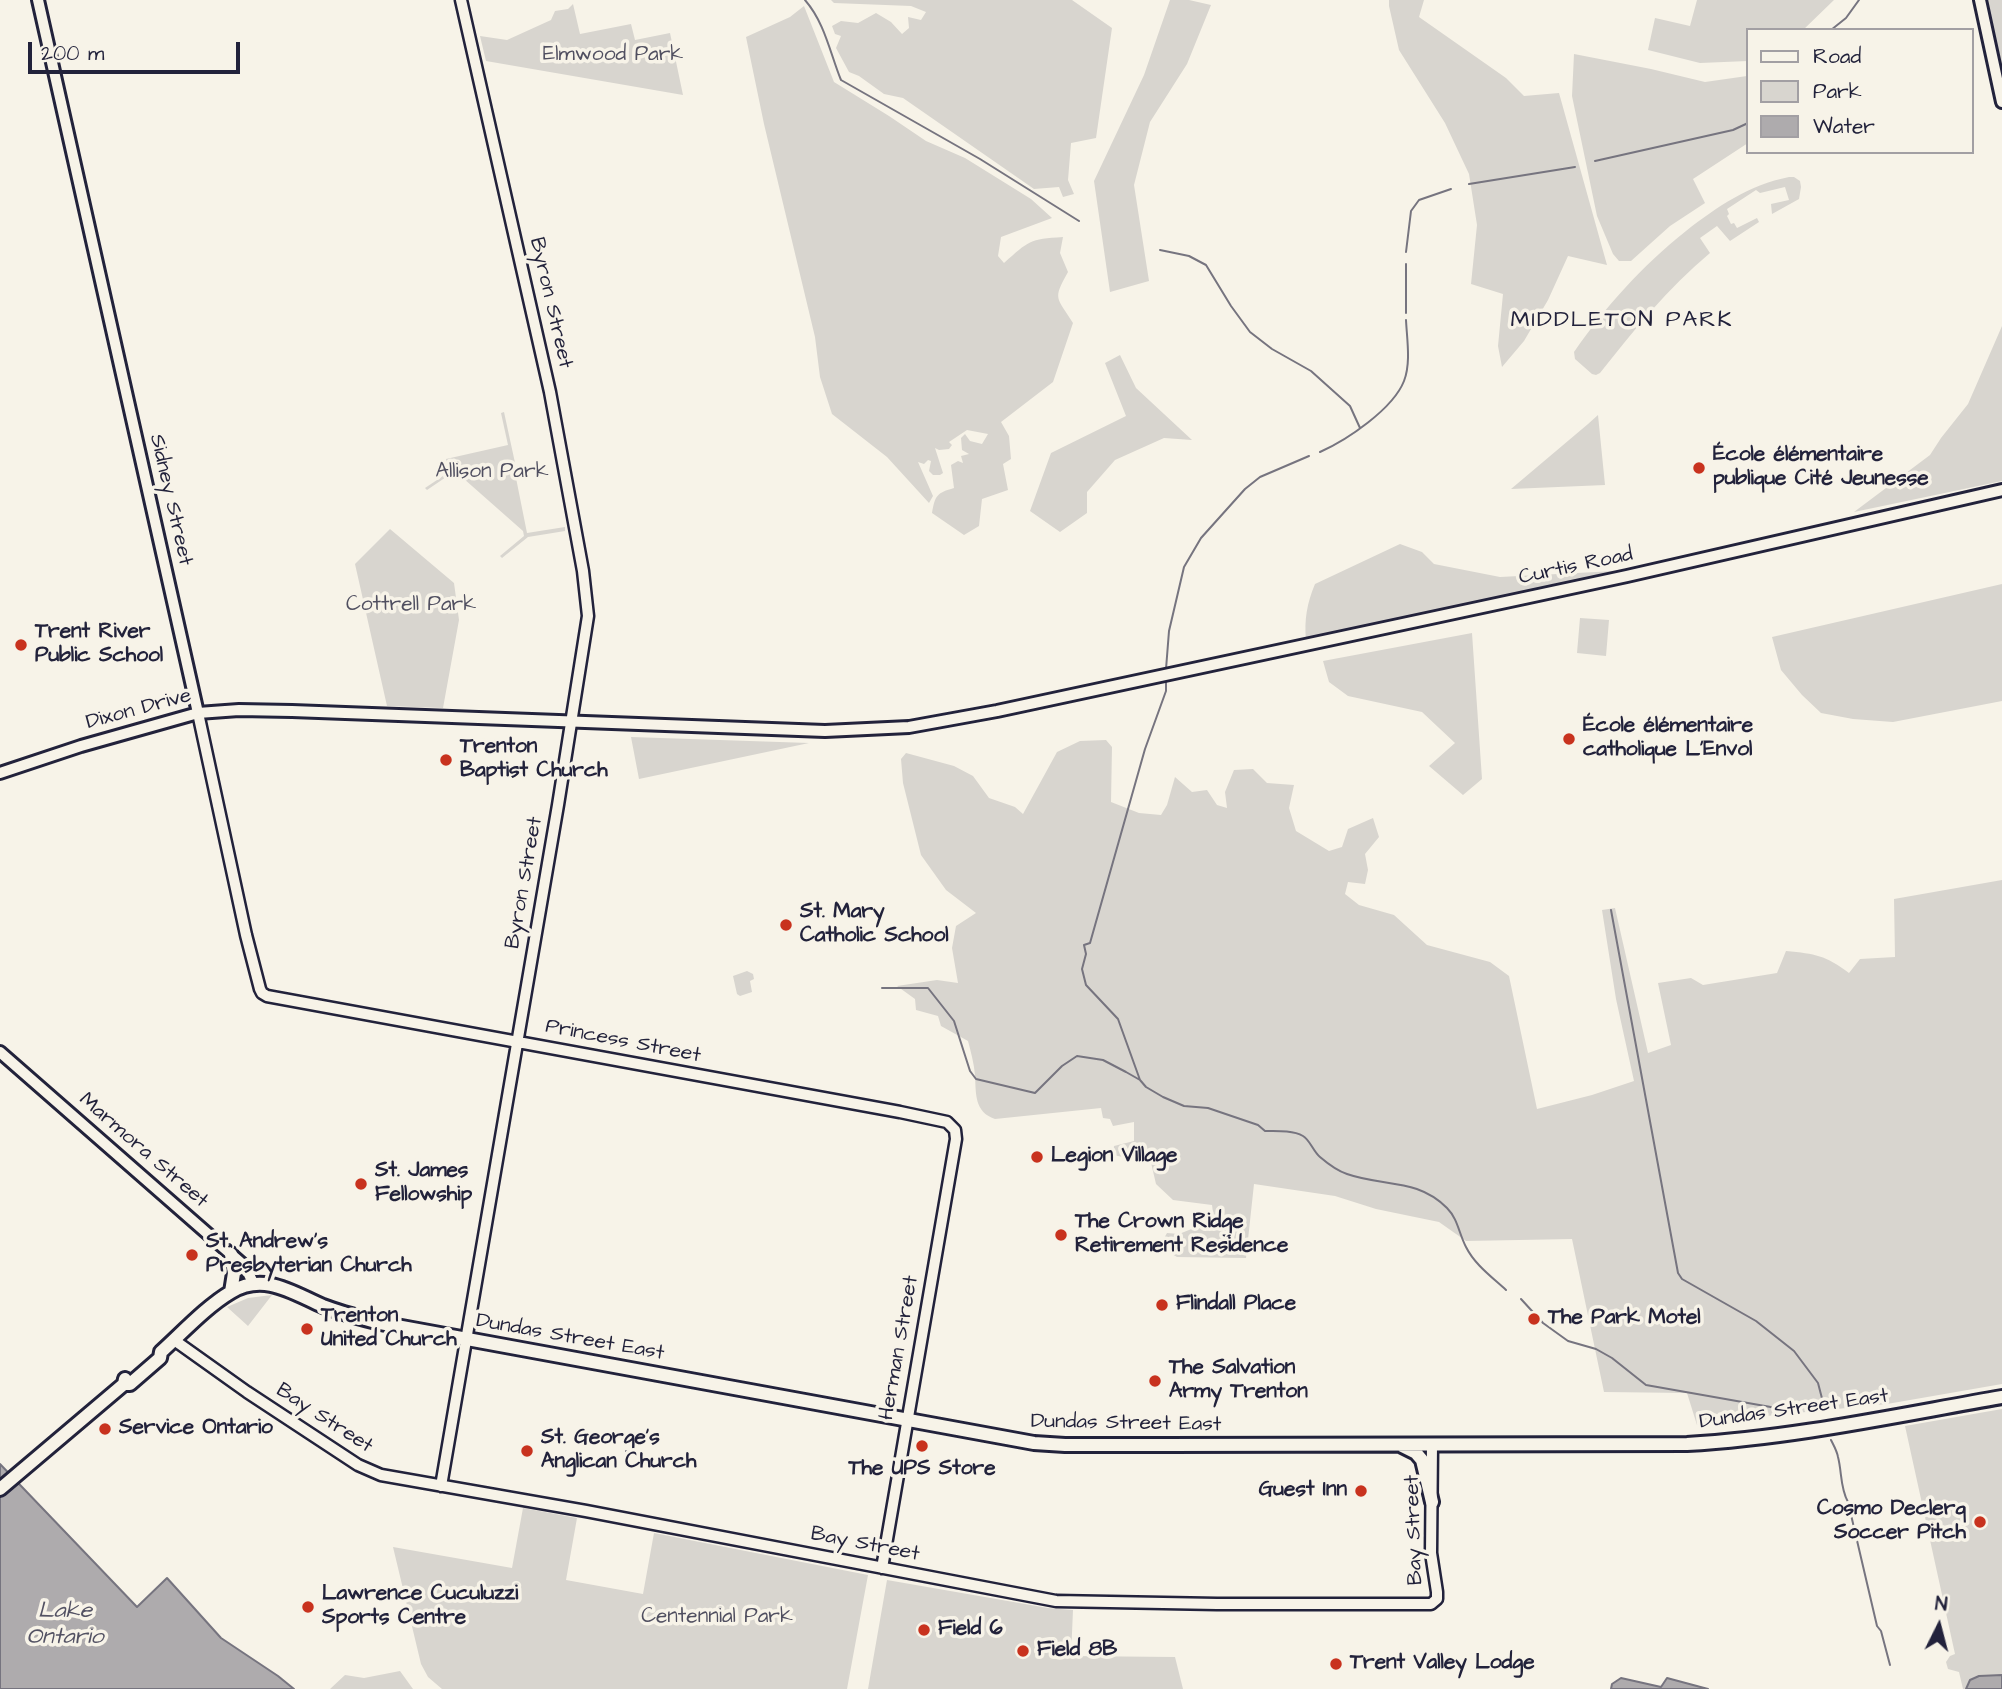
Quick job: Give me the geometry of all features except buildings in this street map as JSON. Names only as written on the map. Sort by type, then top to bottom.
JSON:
[{"type":"main road","name":"Sidney Street","points":[[38,0],[198,713]]},
{"type":"main road","points":[[1980,0],[2002,102]]},
{"type":"main road","name":"Curtis Road","points":[[571,722],[825,731],[877,729],[946,720],[1627,576],[2002,490]]},
{"type":"main road","name":"Dixon Drive","points":[[0,773],[81,746],[198,713],[239,710],[292,711],[571,722]]},
{"type":"main road","name":"Marmora Street","points":[[0,1052],[231,1254],[246,1268],[254,1284]]},
{"type":"main road","points":[[231,1254],[234,1273],[231,1292]]},
{"type":"main road","name":"Dundas Street East","points":[[0,1489],[124,1384],[130,1384],[160,1358],[161,1352],[174,1340],[231,1292],[254,1284],[287,1288],[327,1307],[380,1323],[1002,1438],[1065,1445],[1656,1445],[1735,1441],[1792,1434],[2002,1396]]},
{"type":"main road","points":[[1399,1445],[1416,1453],[1422,1460],[1432,1502]]},
{"type":"street","name":"Byron Street","points":[[441,1486],[588,616],[583,572],[550,392],[461,0]]},
{"type":"street","name":"Sidney Street","points":[[198,713],[246,936],[261,993],[275,998]]},
{"type":"street","name":"Princess Street","points":[[275,998],[947,1122],[956,1135]]},
{"type":"street","name":"Herman Street","points":[[881,1568],[956,1135]]},
{"type":"street","name":"Bay Street","points":[[174,1340],[358,1465],[381,1475],[1065,1601],[1431,1604],[1437,1600],[1431,1553],[1432,1445]]},
{"type":"green space","points":[[831,0],[1072,0],[1112,28],[1096,138],[1071,143],[1068,180],[1074,194],[1063,197],[1059,187],[1034,189],[903,98],[884,94],[849,72],[836,48],[841,36],[835,34],[832,26],[841,21],[858,23],[876,13],[891,22],[902,34],[909,28],[908,17],[921,20],[926,12],[911,6],[834,3]]},
{"type":"green space","points":[[1170,0],[1189,0],[1211,5],[1187,64],[1150,122],[1134,185],[1149,281],[1110,292],[1094,181],[1144,75]]},
{"type":"green space","points":[[1389,0],[1424,0],[1419,17],[1506,78],[1524,96],[1559,93],[1607,265],[1568,256],[1548,300],[1524,341],[1502,367],[1498,346],[1503,294],[1471,284],[1477,225],[1469,174],[1445,123],[1399,50]]},
{"type":"green space","points":[[1697,0],[1834,0],[1805,28],[1746,28],[1746,61],[1700,63],[1648,50],[1655,18],[1690,26]]},
{"type":"green space","points":[[1986,0],[2002,0],[2002,73],[2000,66]]},
{"type":"green space","name":"Elmwood Park","points":[[573,4],[580,34],[631,24],[635,40],[670,33],[683,95],[486,61],[480,36],[507,40],[551,20],[555,11],[568,9]]},
{"type":"green space","points":[[804,6],[834,82],[926,141],[965,158],[1031,199],[1052,218],[1001,237],[998,256],[1004,263],[1030,243],[1063,237],[1060,253],[1068,272],[1058,298],[1073,323],[1053,382],[1001,422],[1009,436],[1011,459],[1003,464],[1008,490],[982,499],[979,526],[964,535],[932,513],[933,507],[938,496],[954,488],[951,465],[958,461],[963,463],[961,456],[969,454],[962,450],[961,438],[965,434],[970,441],[982,444],[988,434],[967,430],[949,442],[952,445],[949,449],[935,448],[943,473],[940,475],[933,475],[929,471],[931,461],[928,460],[924,464],[918,462],[933,496],[929,503],[887,457],[832,414],[820,377],[815,337],[746,37],[790,17]]},
{"type":"green space","points":[[1574,54],[1705,82],[1746,76],[1746,144],[1693,179],[1705,203],[1670,226],[1631,261],[1619,261],[1613,254],[1597,216],[1572,96]]},
{"type":"green space","points":[[1789,177],[1800,181],[1799,199],[1772,214],[1771,204],[1789,200],[1785,187],[1760,193],[1756,190],[1727,209],[1731,224],[1734,223],[1737,228],[1757,218],[1759,222],[1730,241],[1717,226],[1700,238],[1710,253],[1666,295],[1600,373],[1592,374],[1575,359],[1574,352],[1612,303],[1639,273],[1686,231],[1735,198],[1761,185]]},
{"type":"green space","points":[[2002,326],[2002,481],[1854,512],[1930,455],[1968,404]]},
{"type":"green space","points":[[1120,355],[1136,388],[1192,440],[1164,438],[1115,460],[1087,492],[1087,513],[1060,532],[1030,511],[1051,453],[1126,416],[1105,363]]},
{"type":"green space","name":"Allison Park","points":[[504,412],[527,533],[565,527],[565,531],[528,537],[502,558],[500,556],[524,536],[523,531],[455,471],[427,490],[425,488],[449,472],[446,459],[508,445],[501,413]]},
{"type":"green space","points":[[1598,415],[1605,485],[1511,489],[1588,424]]},
{"type":"green space","name":"Cottrell Park","points":[[390,529],[454,583],[459,620],[443,708],[387,706],[355,564]]},
{"type":"green space","points":[[1400,544],[1422,552],[1434,564],[1500,577],[1615,571],[1306,640],[1307,612],[1315,584]]},
{"type":"green space","points":[[2002,584],[2002,701],[1893,722],[1853,719],[1821,713],[1781,670],[1772,637]]},
{"type":"green space","points":[[1580,618],[1609,620],[1606,656],[1577,653]]},
{"type":"green space","points":[[1472,633],[1482,779],[1463,795],[1429,766],[1455,743],[1422,712],[1348,696],[1329,682],[1323,661]]},
{"type":"green space","points":[[631,737],[809,743],[639,779]]},
{"type":"green space","points":[[1106,740],[1112,747],[1111,802],[1139,813],[1161,815],[1167,805],[1175,777],[1192,792],[1207,790],[1217,805],[1227,808],[1225,792],[1234,770],[1253,769],[1267,783],[1294,785],[1289,808],[1296,831],[1329,851],[1342,847],[1348,829],[1373,818],[1379,837],[1365,854],[1368,870],[1365,884],[1348,882],[1345,894],[1359,905],[1394,915],[1427,945],[1490,962],[1509,976],[1537,1109],[1634,1081],[1616,999],[1602,910],[1615,908],[1648,1053],[1671,1045],[1658,983],[1691,978],[1703,985],[1777,973],[1786,951],[1820,956],[1849,973],[1860,959],[1895,957],[1894,899],[2002,880],[2002,1384],[1887,1404],[1697,1425],[1687,1393],[1604,1392],[1572,1239],[1466,1241],[1439,1222],[1376,1209],[1335,1196],[1254,1184],[1246,1258],[1177,1257],[1165,1250],[1163,1240],[1167,1233],[1179,1234],[1214,1220],[1212,1205],[1173,1200],[1156,1184],[1149,1154],[1123,1157],[1113,1155],[1114,1146],[1134,1141],[1134,1122],[1113,1126],[1110,1119],[1103,1118],[1101,1108],[995,1119],[988,1116],[980,1107],[976,1095],[974,1067],[968,1041],[941,1026],[938,1016],[916,1010],[915,999],[897,986],[937,980],[958,983],[952,948],[956,926],[976,913],[946,890],[921,855],[903,783],[901,759],[906,753],[954,766],[973,776],[989,798],[1015,807],[1023,814],[1057,752],[1080,741]]},
{"type":"green space","points":[[747,971],[753,974],[754,979],[750,981],[752,992],[740,996],[737,994],[733,976]]},
{"type":"green space","points":[[272,1295],[248,1326],[227,1307],[248,1298]]},
{"type":"green space","points":[[2002,1409],[2002,1675],[1979,1676],[1970,1680],[1966,1689],[1963,1689],[1959,1672],[1948,1669],[1946,1662],[1955,1654],[1905,1426]]},
{"type":"green space","name":"Centennial Park","points":[[523,1508],[577,1518],[566,1580],[643,1594],[654,1533],[868,1575],[847,1689],[442,1689],[428,1677],[421,1664],[393,1547],[512,1568]]},
{"type":"green space","points":[[887,1580],[1073,1610],[1071,1656],[1175,1657],[1183,1689],[868,1689]]},
{"type":"green space","points":[[400,1671],[413,1689],[330,1689],[345,1675],[364,1678]]},
{"type":"water","name":"Lake Ontario","points":[[0,1464],[137,1607],[167,1578],[221,1638],[294,1689],[0,1689]]},
{"type":"water","points":[[2002,1675],[2002,1689],[1966,1689],[1970,1680],[1979,1676]]},
{"type":"water","points":[[1621,1678],[1661,1687],[1667,1678],[1708,1689],[1611,1689],[1612,1684]]},
{"type":"waterway","points":[[805,0],[822,28],[841,80],[980,159],[1079,221]]},
{"type":"waterway","points":[[1834,28],[1846,18],[1859,0]]},
{"type":"waterway","points":[[1595,161],[1733,130],[1746,124]]},
{"type":"waterway","points":[[1469,184],[1575,167]]},
{"type":"waterway","points":[[1406,252],[1411,211],[1419,200],[1451,189]]},
{"type":"waterway","points":[[1160,250],[1189,256],[1206,265],[1250,332],[1272,349],[1311,371],[1350,406],[1360,428]]},
{"type":"waterway","points":[[1406,264],[1406,313]]},
{"type":"waterway","points":[[1320,452],[1343,440],[1380,413],[1398,392],[1407,367],[1406,320]]},
{"type":"waterway","points":[[1166,669],[1169,631],[1184,567],[1201,538],[1245,489],[1260,477],[1309,456]]},
{"type":"waterway","points":[[1140,1080],[1118,1019],[1086,985],[1082,969],[1086,954],[1084,945],[1090,943],[1145,749],[1166,691],[1166,678]]},
{"type":"waterway","points":[[1611,910],[1678,1273],[1682,1279],[1756,1321],[1794,1351],[1818,1383],[1825,1410]]},
{"type":"waterway","points":[[882,988],[928,988],[954,1021],[970,1071],[976,1079],[1035,1093],[1062,1066],[1077,1056],[1103,1060],[1140,1080],[1163,1097],[1184,1106],[1208,1108],[1258,1125],[1265,1131],[1299,1134],[1308,1140],[1320,1157],[1344,1173],[1424,1192],[1436,1198],[1451,1212],[1474,1259],[1506,1290]]},
{"type":"waterway","points":[[1521,1299],[1543,1323],[1568,1341],[1596,1349],[1612,1358],[1646,1385],[1782,1409],[1822,1405]]},
{"type":"waterway","points":[[1831,1440],[1838,1455],[1844,1491],[1877,1626],[1881,1631],[1890,1665]]},
{"type":"place","name":"École élémentaire publique Cité Jeunesse","points":[[1699,468]]},
{"type":"place","name":"Trent River Public School","points":[[21,645]]},
{"type":"place","name":"École élémentaire catholique L'Envol","points":[[1569,739]]},
{"type":"place","name":"Trenton Baptist Church","points":[[446,760]]},
{"type":"place","name":"St. Mary Catholic School","points":[[786,925]]},
{"type":"place","name":"Legion Village","points":[[1037,1157]]},
{"type":"place","name":"St. James Fellowship","points":[[361,1184]]},
{"type":"place","name":"The Crown Ridge Retirement Residence","points":[[1061,1235]]},
{"type":"place","name":"St. Andrew's Presbyterian Church","points":[[192,1255]]},
{"type":"place","name":"Flindall Place","points":[[1162,1305]]},
{"type":"place","name":"The Park Motel","points":[[1534,1319]]},
{"type":"place","name":"Trenton United Church","points":[[307,1329]]},
{"type":"place","name":"The Salvation Army Trenton","points":[[1155,1381]]},
{"type":"place","name":"Service Ontario","points":[[105,1429]]},
{"type":"place","name":"The UPS Store","points":[[922,1446]]},
{"type":"place","name":"St. George's Anglican Church","points":[[527,1451]]},
{"type":"place","name":"Guest Inn","points":[[1361,1491]]},
{"type":"place","name":"Cosmo Declerq Soccer Pitch","points":[[1980,1522]]},
{"type":"place","name":"Lawrence Cuculuzzi Sports Centre","points":[[308,1607]]},
{"type":"place","name":"Field 6","points":[[924,1630]]},
{"type":"place","name":"Field 8B","points":[[1023,1651]]},
{"type":"place","name":"Trent Valley Lodge","points":[[1336,1664]]},
{"type":"district","name":"MIDDLETON PARK","points":[[1622,321]]}]
